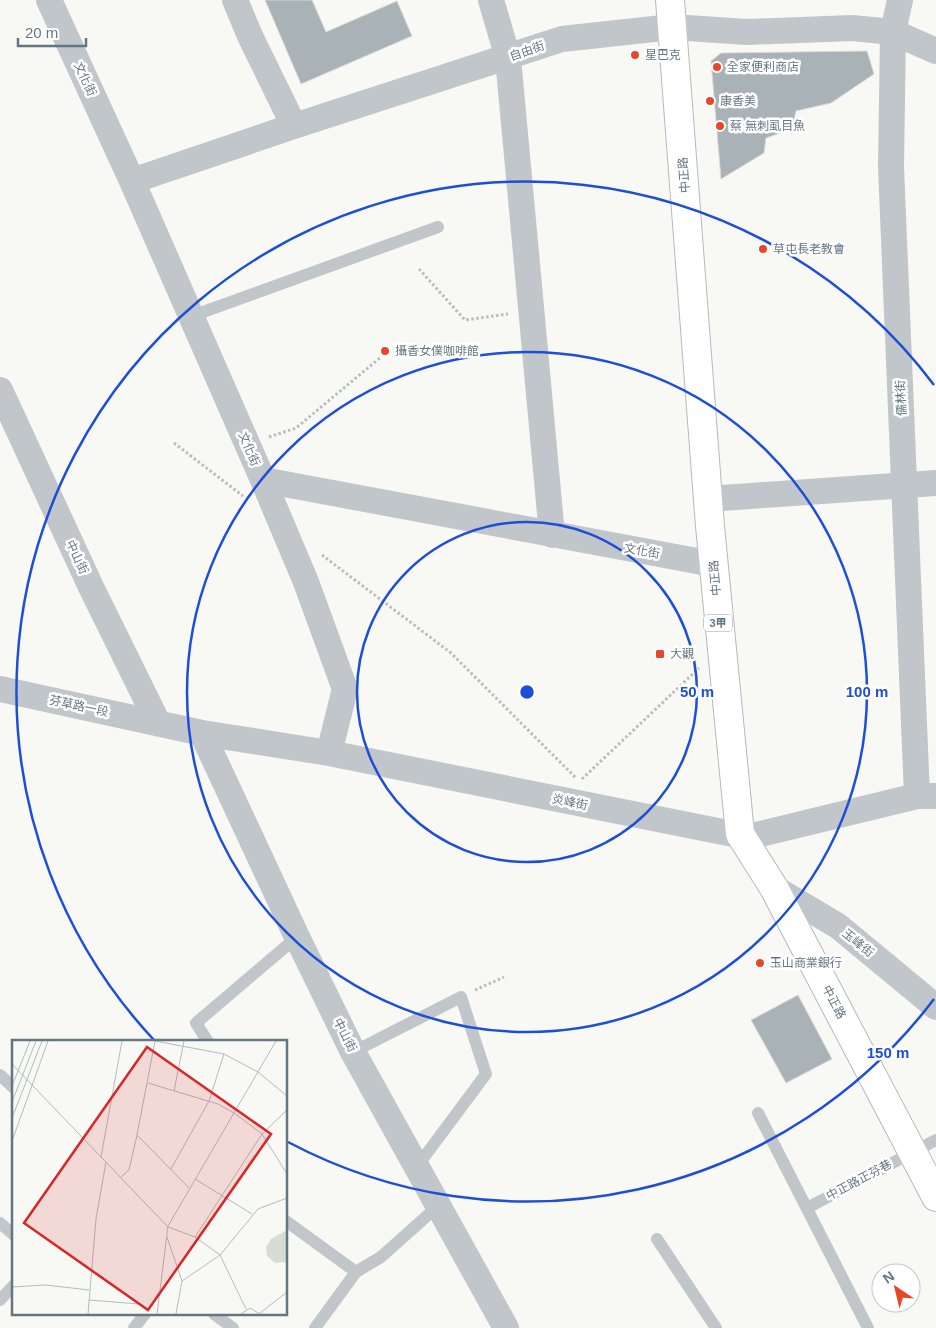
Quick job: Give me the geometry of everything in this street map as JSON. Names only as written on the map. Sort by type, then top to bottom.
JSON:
[{"type":"main road","name":"中正路","points":[[670,0],[713,564],[740,834],[774,888],[936,1197]]},
{"type":"street","name":"文化街","points":[[49,0],[132,181],[247,444],[254,489],[552,535],[713,564]]},
{"type":"street","points":[[235,0],[250,36],[294,126]]},
{"type":"street","points":[[490,0],[508,58],[533,311],[552,535]]},
{"type":"street","name":"儒林街","points":[[900,0],[893,32],[891,168],[905,485],[927,796]]},
{"type":"street","name":"自由街","points":[[132,181],[562,39],[672,27],[746,32],[852,28],[893,32],[936,51]]},
{"type":"street","name":"中山街","points":[[0,390],[91,586],[158,723]]},
{"type":"street","points":[[708,499],[936,483]]},
{"type":"street","points":[[254,489],[306,582],[344,689],[329,753]]},
{"type":"street","name":"芬草路一段","points":[[0,689],[202,732]]},
{"type":"street","name":"中山街","points":[[202,732],[297,937],[354,1052],[416,1168],[506,1328]]},
{"type":"street","name":"炎峰街","points":[[202,732],[329,753],[748,837],[927,796]]},
{"type":"street","name":"玉峰街","points":[[774,888],[838,926],[936,1007]]},
{"type":"lane","points":[[192,316],[438,227]]},
{"type":"lane","points":[[207,1040],[196,1023],[297,937]]},
{"type":"lane","points":[[354,1052],[461,997],[486,1074],[416,1168]]},
{"type":"lane","points":[[0,1075],[12,1086]]},
{"type":"lane","points":[[758,1113],[868,1328]]},
{"type":"lane","name":"中正路正芬巷","points":[[807,1208],[936,1140]]},
{"type":"lane","points":[[315,1328],[356,1272],[381,1257],[438,1206]]},
{"type":"lane","points":[[288,1222],[356,1272]]},
{"type":"lane","points":[[0,1223],[12,1233]]},
{"type":"lane","points":[[657,1239],[716,1328]]},
{"type":"lane","points":[[0,1300],[12,1288]]},
{"type":"lane","points":[[134,1328],[143,1316]]},
{"type":"lane","points":[[217,1316],[233,1328]]},
{"type":"path","points":[[419,269],[465,320],[533,311]]},
{"type":"path","points":[[247,444],[296,428],[381,358]]},
{"type":"path","points":[[174,443],[254,489]]},
{"type":"path","points":[[320,554],[451,653],[580,781],[721,648]]},
{"type":"path","points":[[461,997],[504,976]]},
{"type":"building","points":[[265,0],[312,0],[326,32],[397,1],[412,36],[301,84]]},
{"type":"building","points":[[867,51],[874,74],[831,103],[796,111],[792,129],[766,138],[764,153],[721,179],[711,61],[721,53]]},
{"type":"building","points":[[798,995],[832,1059],[786,1083],[751,1020]]},
{"type":"place","name":"星巴克","points":[[635,55]]},
{"type":"place","name":"全家便利商店","points":[[717,67]]},
{"type":"place","name":"康香美","points":[[710,101]]},
{"type":"place","name":"蔡 無刺虱目魚","points":[[720,126]]},
{"type":"place","name":"草屯長老教會","points":[[763,249]]},
{"type":"place","name":"攝香女僕咖啡館","points":[[385,351]]},
{"type":"place","name":"大觀","points":[[660,654]]},
{"type":"place","name":"玉山商業銀行","points":[[760,963]]}]
